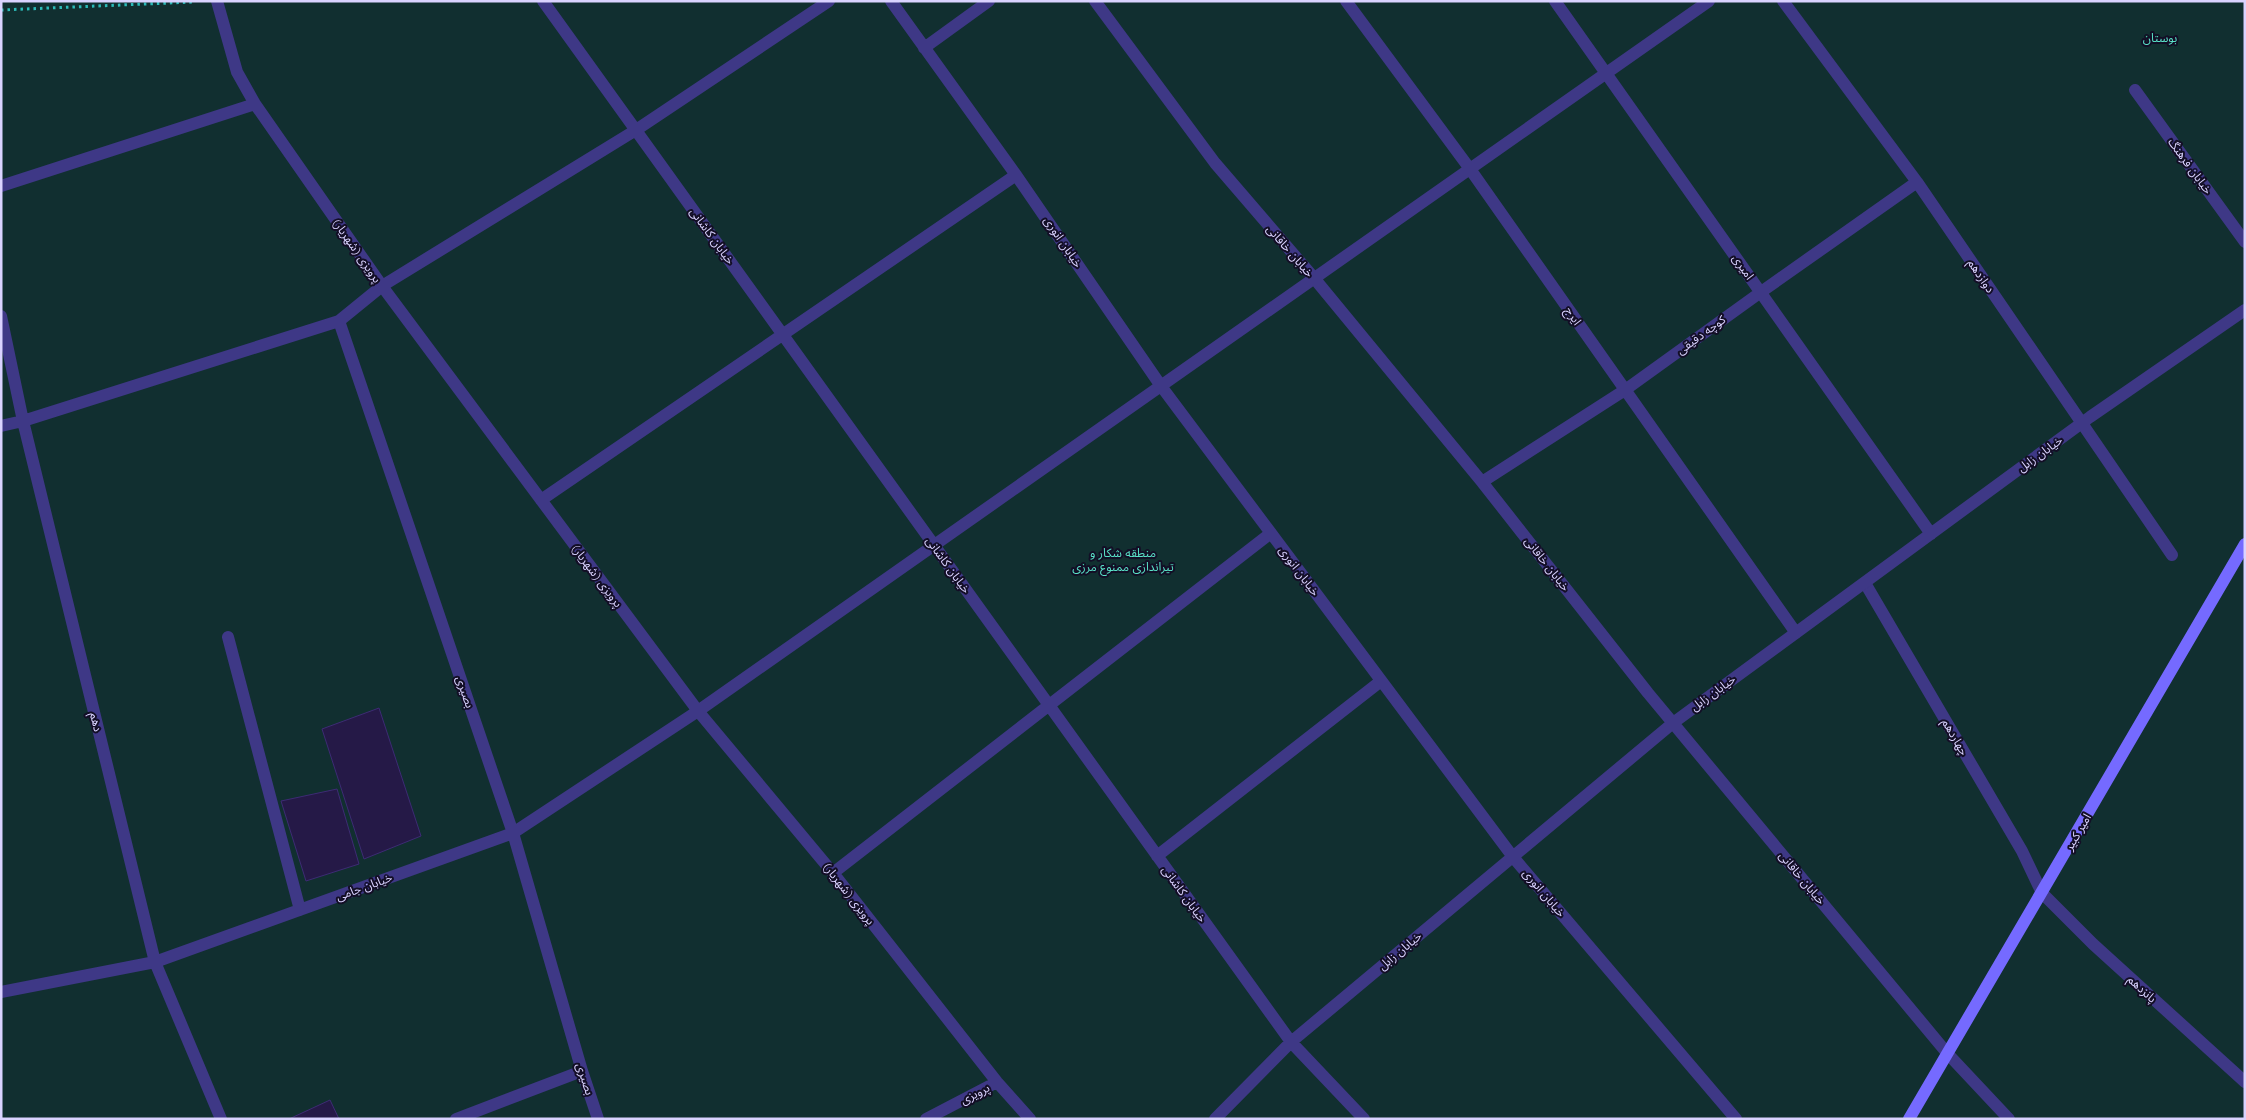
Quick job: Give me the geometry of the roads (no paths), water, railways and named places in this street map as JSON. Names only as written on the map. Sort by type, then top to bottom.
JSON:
[{"type":"street","name":"پرویزی (شهریار)","points":[[217,1],[237,72],[255,104],[382,286],[698,711],[833,873],[997,1082],[1030,1119]]},
{"type":"street","name":"خیابان کاشانی","points":[[543,1],[1291,1042],[1364,1119]]},
{"type":"street","points":[[1,426],[23,422],[339,321],[382,286],[636,130],[830,1]]},
{"type":"street","name":"خیابان انوری","points":[[891,1],[1016,175],[1161,386],[1513,857],[1736,1119]]},
{"type":"street","points":[[924,48],[989,1]]},
{"type":"street","name":"خیابان خاقانی","points":[[1095,1],[1215,163],[1314,278],[1482,482],[1673,723],[1948,1053],[2009,1119]]},
{"type":"street","name":"ایرج","points":[[1346,1],[1470,170],[1796,632]]},
{"type":"street","name":"امیری","points":[[1555,1],[1931,534]]},
{"type":"street","name":"خیابان جامی","points":[[1,992],[155,962],[513,833],[698,711],[1709,1]]},
{"type":"street","name":"دوازدهم","points":[[1783,1],[1917,182],[2172,555]]},
{"type":"street","name":"خیابان فرهنگ","points":[[2135,90],[2245,242]]},
{"type":"street","points":[[1,186],[255,104]]},
{"type":"street","points":[[541,500],[1016,175]]},
{"type":"street","name":"کوچه دقیقی","points":[[1482,482],[1625,390],[1917,182]]},
{"type":"street","name":"خیابان زابل","points":[[1214,1119],[1291,1042],[1673,723],[2081,424],[2245,310]]},
{"type":"street","name":"دهم","points":[[1,316],[23,422],[155,962],[221,1119]]},
{"type":"street","name":"بصیری","points":[[339,321],[513,833],[598,1119]]},
{"type":"street","points":[[833,873],[1271,533]]},
{"type":"street","name":"امیر کبیر","points":[[1909,1119],[2245,544]]},
{"type":"street","name":"چهاردهم","points":[[1865,582],[2022,852],[2042,893]]},
{"type":"street","points":[[228,637],[300,910]]},
{"type":"street","points":[[1158,856],[1381,680]]},
{"type":"street","name":"پانزدهم","points":[[2042,893],[2093,944],[2245,1082]]},
{"type":"street","points":[[456,1119],[582,1070]]},
{"type":"street","name":"پرویزی","points":[[926,1119],[997,1082]]},
{"type":"park label","name":"بوستان","points":[[2160,38]]},
{"type":"park label","name":"منطقه شکار و تیراندازی ممنوع مرزی","points":[[1123,560]]}]
